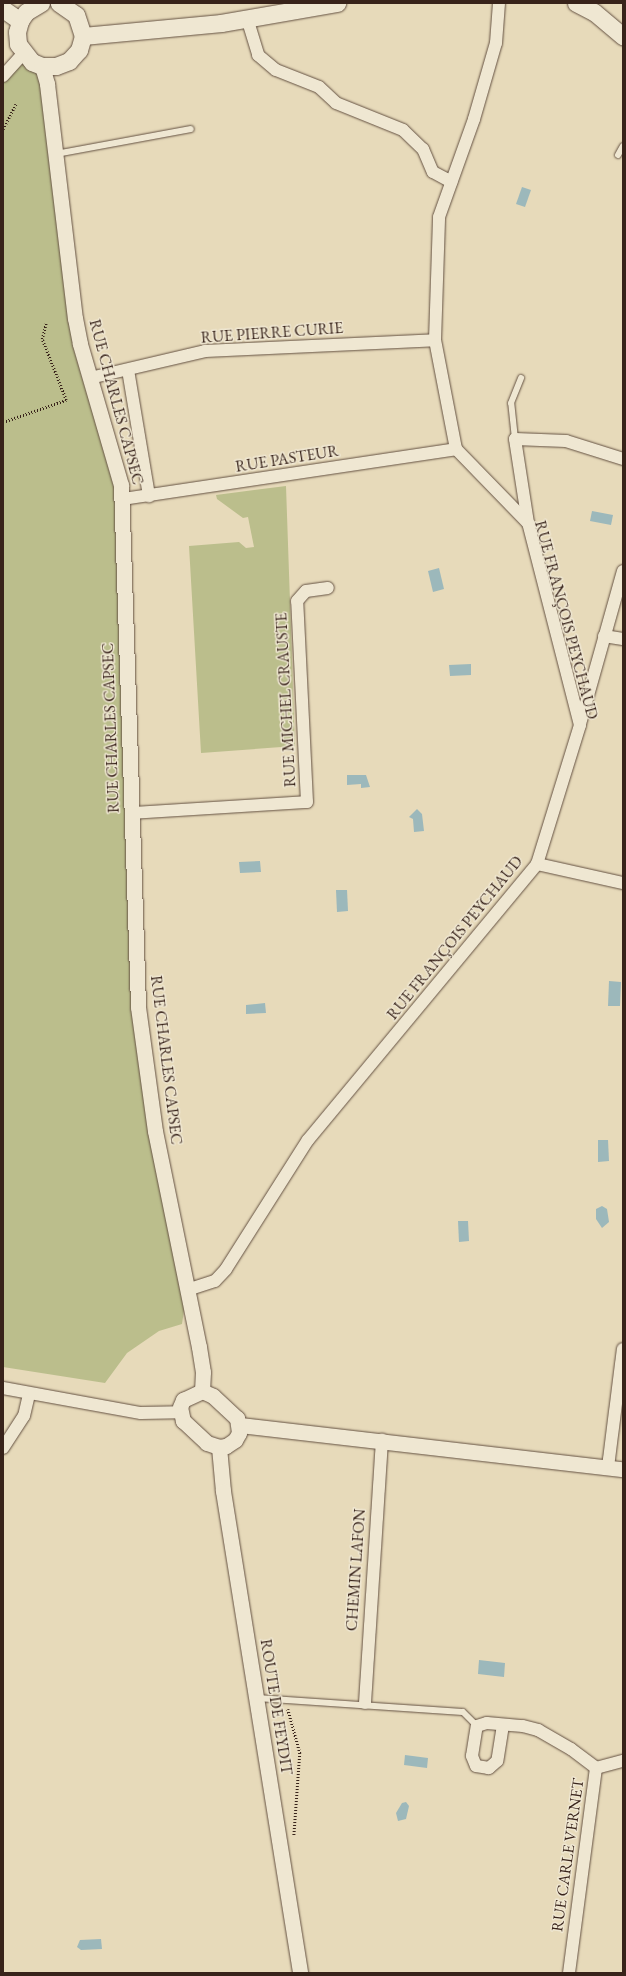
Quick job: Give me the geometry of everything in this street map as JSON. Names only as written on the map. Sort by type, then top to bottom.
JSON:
[{"type":"main road","points":[[41,3],[26,12],[20,21],[17,38],[23,54],[42,66],[56,66],[69,61],[79,50],[83,36],[76,15],[59,3]]},
{"type":"main road","points":[[83,36],[247,18],[337,3]]},
{"type":"main road","points":[[576,3],[594,12],[623,36]]},
{"type":"main road","points":[[3,9],[20,21]]},
{"type":"street","points":[[456,449],[435,340],[439,217],[474,119],[496,43],[499,3]]},
{"type":"street","points":[[247,18],[258,55],[276,70],[319,87],[336,103],[403,130],[424,148],[433,172],[452,182]]},
{"type":"street","points":[[3,76],[23,54]]},
{"type":"street","name":"RUE CHARLES CAPSEC","points":[[42,66],[47,84],[75,318],[90,378],[121,485],[123,499],[138,1006],[155,1131],[202,1372],[202,1391]]},
{"type":"street","name":"RUE PIERRE CURIE","points":[[90,378],[205,351],[435,340]]},
{"type":"street","points":[[128,370],[149,496]]},
{"type":"street","points":[[528,523],[515,440],[566,441],[623,459]]},
{"type":"street","name":"RUE PASTEUR","points":[[123,499],[456,449]]},
{"type":"street","name":"RUE FRANÇOIS PEYCHAUD","points":[[187,1290],[215,1281],[226,1269],[308,1140],[536,864],[580,725],[528,523],[456,449]]},
{"type":"street","points":[[580,725],[623,571]]},
{"type":"street","name":"RUE MICHEL CRAUSTE","points":[[132,813],[307,802],[296,602],[306,591],[328,588]]},
{"type":"street","points":[[604,636],[623,639]]},
{"type":"street","points":[[536,864],[623,883]]},
{"type":"street","points":[[608,1467],[623,1349]]},
{"type":"street","points":[[3,1388],[29,1394],[142,1413],[180,1412]]},
{"type":"street","points":[[240,1425],[235,1440],[219,1447],[207,1443],[187,1426],[180,1412],[184,1400],[202,1391],[213,1396],[231,1412],[240,1425],[382,1440],[623,1469]]},
{"type":"street","points":[[3,1448],[24,1416],[29,1394]]},
{"type":"street","name":"CHEMIN LAFON","points":[[365,1703],[382,1440]]},
{"type":"street","name":"ROUTE DE FEYDIT","points":[[219,1447],[222,1491],[257,1698],[300,1973]]},
{"type":"street","points":[[503,1725],[498,1761],[489,1768],[476,1766],[472,1756],[477,1726],[487,1723],[523,1726],[538,1730],[572,1749],[596,1768]]},
{"type":"street","name":"RUE CARLE VERNET","points":[[568,1973],[596,1768],[623,1761]]},
{"type":"lane","points":[[56,154],[191,129]]},
{"type":"lane","points":[[618,155],[623,146]]},
{"type":"lane","points":[[515,440],[511,404],[521,378]]},
{"type":"lane","points":[[257,1698],[365,1703],[463,1712],[477,1726]]},
{"type":"path","points":[[3,129],[16,104]]},
{"type":"path","points":[[3,422],[66,400],[42,339],[46,323]]},
{"type":"path","points":[[285,1699],[300,1753],[293,1844]]},
{"type":"green space","points":[[23,54],[42,66],[75,318],[121,485],[138,1007],[187,1290],[182,1324],[159,1331],[127,1353],[105,1383],[3,1367],[3,76]]},
{"type":"green space","points":[[286,486],[295,746],[201,753],[189,546],[239,542],[246,548],[254,547],[248,517],[243,518],[217,499],[216,495]]},
{"type":"water","points":[[522,187],[531,190],[525,207],[516,204]]},
{"type":"water","points":[[592,511],[613,515],[611,525],[590,521]]},
{"type":"water","points":[[439,568],[444,589],[433,592],[428,571]]},
{"type":"water","points":[[471,664],[471,675],[450,676],[449,665]]},
{"type":"water","points":[[347,775],[366,775],[370,787],[361,788],[361,784],[347,785]]},
{"type":"water","points":[[417,809],[422,814],[424,831],[414,832],[413,819],[409,817]]},
{"type":"water","points":[[260,861],[261,872],[240,873],[239,862]]},
{"type":"water","points":[[336,890],[347,890],[348,911],[337,912]]},
{"type":"water","points":[[609,981],[621,982],[620,1006],[608,1006]]},
{"type":"water","points":[[265,1003],[266,1013],[246,1014],[246,1005]]},
{"type":"water","points":[[598,1140],[608,1140],[609,1161],[598,1162]]},
{"type":"water","points":[[602,1206],[607,1209],[609,1222],[602,1228],[596,1219],[596,1209]]},
{"type":"water","points":[[458,1221],[468,1221],[469,1241],[459,1242]]},
{"type":"water","points":[[479,1660],[505,1663],[504,1677],[478,1674]]},
{"type":"water","points":[[405,1755],[428,1758],[427,1768],[404,1765]]},
{"type":"water","points":[[406,1802],[409,1806],[406,1819],[398,1821],[396,1813],[402,1803]]},
{"type":"water","points":[[101,1939],[102,1949],[81,1950],[77,1947],[80,1940]]}]
